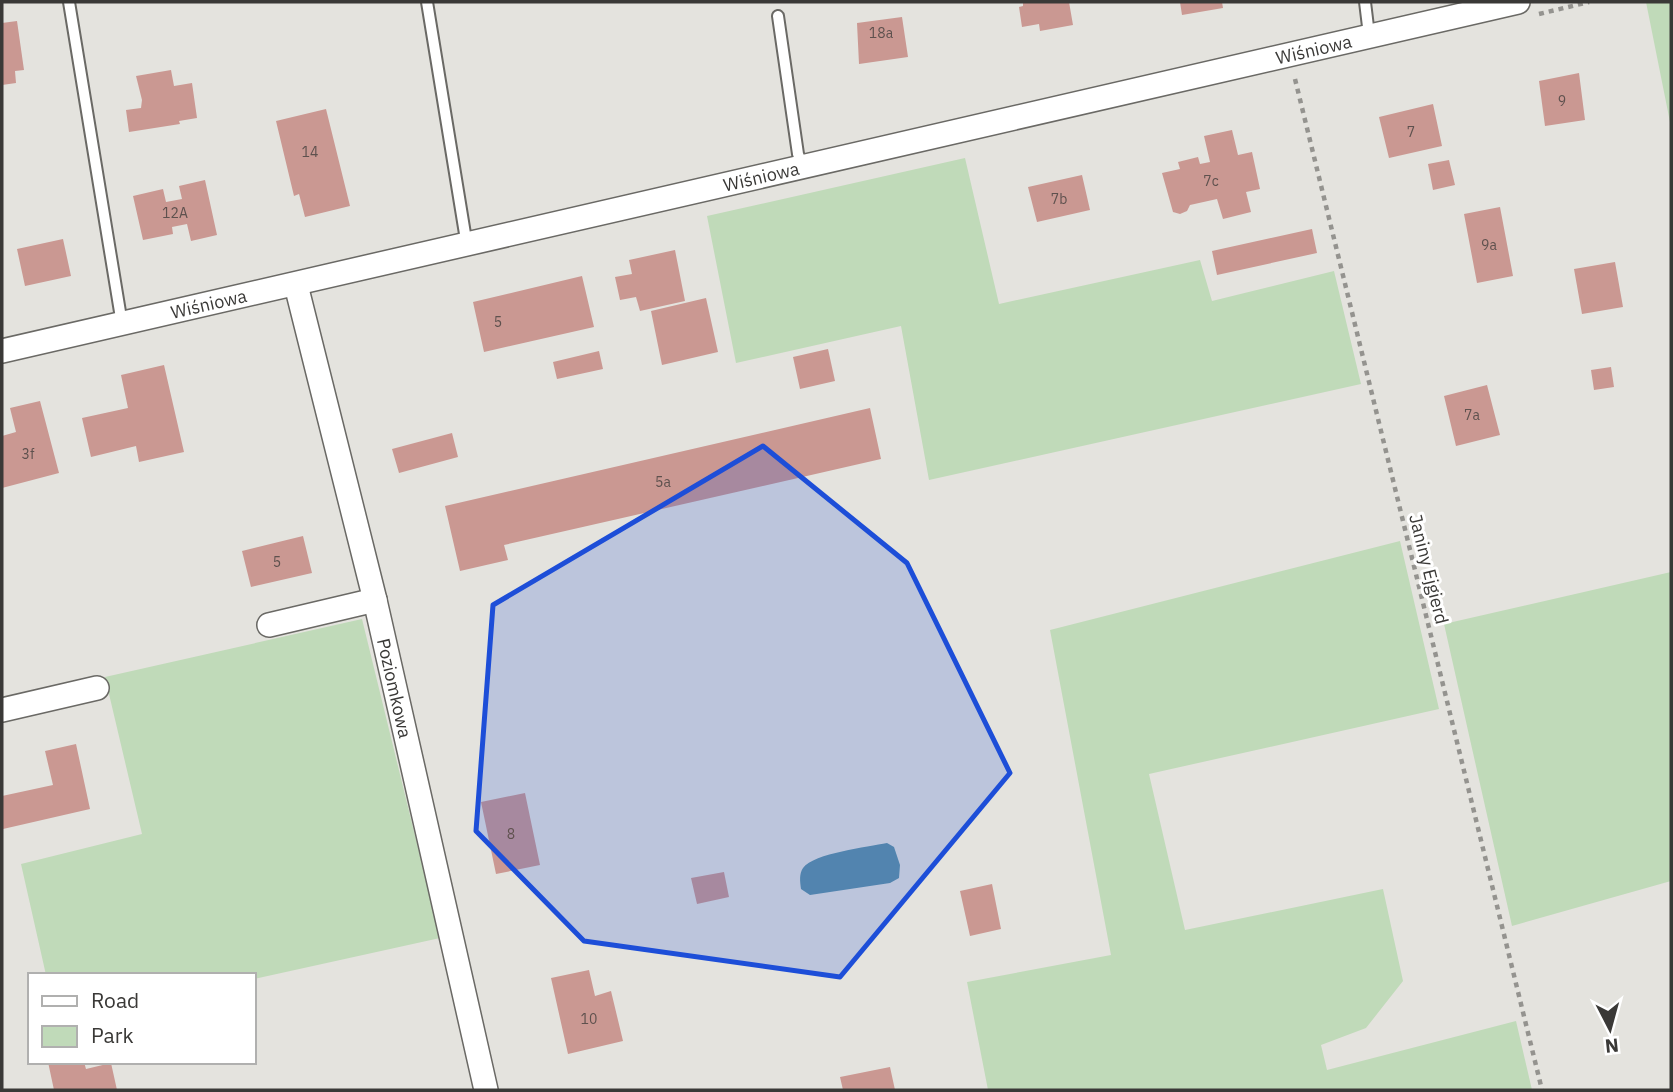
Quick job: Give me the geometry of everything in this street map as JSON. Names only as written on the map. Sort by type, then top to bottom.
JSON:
[{"type":"street","name":"Wiśniowa","points":[[2,351],[1518,2]]},
{"type":"street","name":"Poziomkowa","points":[[296,285],[374,600],[486,1090]]},
{"type":"street","points":[[269,625],[374,600]]},
{"type":"street","points":[[2,710],[97,688]]},
{"type":"lane","points":[[69,2],[122,324]]},
{"type":"lane","points":[[427,2],[467,246]]},
{"type":"lane","points":[[1365,2],[1369,35]]},
{"type":"lane","points":[[778,16],[798,154],[803,167]]},
{"type":"path","name":"Janiny Ejgierd","points":[[1289,54],[1542,1090]]},
{"type":"highlighted area","points":[[763,446],[907,563],[1010,773],[840,977],[584,941],[476,831],[493,605]]},
{"type":"green space","points":[[1646,2],[1671,2],[1671,127]]},
{"type":"green space","points":[[965,158],[999,304],[1200,260],[1212,301],[1334,271],[1361,384],[929,480],[901,326],[736,363],[707,216]]},
{"type":"green space","points":[[1400,541],[1439,709],[1149,774],[1185,930],[1383,889],[1403,981],[1366,1028],[1321,1045],[1327,1070],[1516,1021],[1532,1090],[988,1090],[967,982],[1111,955],[1050,630]]},
{"type":"green space","points":[[1671,572],[1671,881],[1512,926],[1444,624]]},
{"type":"green space","points":[[362,619],[440,938],[256,979],[256,973],[46,973],[21,864],[142,834],[105,677]]},
{"type":"water","points":[[887,843],[894,847],[900,865],[899,878],[890,883],[810,895],[801,889],[803,868],[818,858]]},
{"type":"building","points":[[1023,2],[1069,2],[1073,25],[1040,31],[1039,24],[1022,27],[1019,7],[1023,6]]},
{"type":"building","points":[[1180,2],[1222,2],[1223,8],[1182,15]]},
{"type":"building","points":[[902,17],[908,57],[859,64],[857,23]]},
{"type":"building","points":[[17,21],[24,70],[15,71],[16,83],[2,85],[2,23]]},
{"type":"building","points":[[171,70],[174,86],[192,83],[197,118],[179,121],[180,124],[129,132],[126,110],[141,108],[142,100],[136,76]]},
{"type":"building","points":[[1579,73],[1585,120],[1545,126],[1539,81]]},
{"type":"building","points":[[1433,104],[1442,146],[1389,158],[1379,117]]},
{"type":"building","points":[[326,109],[350,206],[305,217],[299,194],[294,196],[276,121]]},
{"type":"building","points":[[1232,130],[1238,155],[1252,152],[1260,189],[1246,192],[1251,212],[1223,219],[1217,199],[1190,205],[1187,211],[1180,214],[1173,212],[1162,173],[1180,169],[1178,162],[1198,157],[1200,164],[1210,162],[1204,136]]},
{"type":"building","points":[[1449,160],[1455,185],[1433,190],[1428,164]]},
{"type":"building","points":[[1082,175],[1090,210],[1037,222],[1028,187]]},
{"type":"building","points":[[205,180],[217,235],[191,241],[187,224],[172,227],[173,234],[143,240],[133,196],[163,189],[166,202],[182,199],[179,186]]},
{"type":"building","points":[[1500,207],[1513,276],[1477,283],[1464,214]]},
{"type":"building","points":[[1312,229],[1317,253],[1217,275],[1212,251]]},
{"type":"building","points":[[63,239],[71,276],[25,286],[17,249]]},
{"type":"building","points":[[675,250],[685,301],[640,311],[636,297],[620,300],[615,277],[632,274],[629,260]]},
{"type":"building","points":[[1615,262],[1623,307],[1582,314],[1574,269]]},
{"type":"building","points":[[582,276],[594,327],[484,352],[473,302]]},
{"type":"building","points":[[706,298],[718,352],[662,365],[651,311]]},
{"type":"building","points":[[828,349],[835,381],[800,389],[793,357]]},
{"type":"building","points":[[599,351],[603,369],[557,379],[553,362]]},
{"type":"building","points":[[164,365],[184,452],[139,462],[136,446],[91,457],[82,418],[128,408],[121,375]]},
{"type":"building","points":[[1611,367],[1614,387],[1594,390],[1591,370]]},
{"type":"building","points":[[1487,385],[1500,435],[1456,446],[1444,396]]},
{"type":"building","points":[[40,401],[59,473],[2,488],[2,436],[16,432],[10,408]]},
{"type":"building","points":[[870,408],[881,459],[504,545],[508,560],[460,571],[445,506]]},
{"type":"building","points":[[452,433],[458,457],[399,473],[392,449]]},
{"type":"building","points":[[303,536],[312,573],[251,587],[242,551]]},
{"type":"building","points":[[76,744],[90,809],[3,829],[2,796],[53,785],[45,751]]},
{"type":"building","points":[[525,793],[540,865],[496,874],[481,802]]},
{"type":"building","points":[[724,872],[729,897],[697,904],[691,878]]},
{"type":"building","points":[[992,884],[1001,929],[970,936],[960,891]]},
{"type":"building","points":[[589,970],[595,996],[611,991],[623,1041],[568,1054],[551,978]]},
{"type":"building","points":[[48,1064],[85,1064],[86,1069],[111,1064],[117,1090],[54,1090]]},
{"type":"building","points":[[890,1067],[895,1090],[843,1090],[840,1077]]}]
